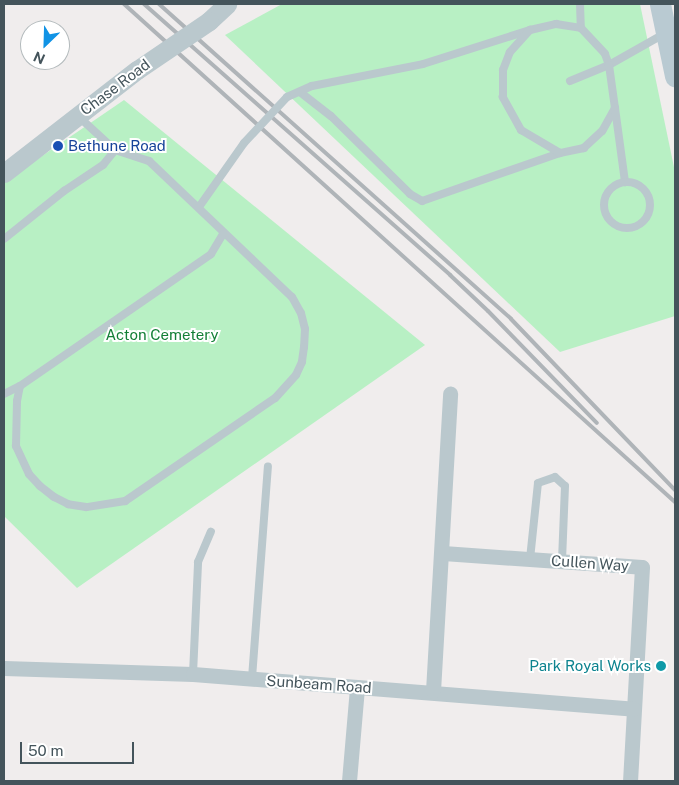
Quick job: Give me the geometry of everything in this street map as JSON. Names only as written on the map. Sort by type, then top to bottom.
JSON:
[{"type":"main road","points":[[660,4],[675,76]]},
{"type":"street","name":"Chase Road","points":[[4,173],[77,115],[209,21],[227,4]]},
{"type":"street","points":[[433,691],[450,393]]},
{"type":"street","name":"Cullen Way","points":[[442,553],[642,567],[630,781]]},
{"type":"street","name":"Sunbeam Road","points":[[4,668],[194,674],[634,708]]},
{"type":"street","points":[[349,781],[357,687]]},
{"type":"lane","points":[[580,4],[582,28],[605,54],[609,64],[625,182]]},
{"type":"lane","points":[[199,207],[244,143],[287,97],[312,86],[423,64],[530,30],[556,24],[582,28]]},
{"type":"lane","points":[[530,30],[510,52],[503,70],[503,97],[521,130],[560,153]]},
{"type":"lane","points":[[570,80],[609,64],[654,37],[666,33]]},
{"type":"lane","points":[[300,92],[331,116],[410,194],[422,201],[560,153],[584,148],[602,131],[615,108]]},
{"type":"lane","points":[[20,386],[16,423],[16,446],[21,460],[40,486],[54,497],[68,504],[86,506],[125,501],[274,398],[296,375],[302,362],[305,329],[301,313],[292,297],[223,234],[199,207],[149,161],[115,150],[77,115]]},
{"type":"lane","points":[[4,239],[64,191],[103,165],[115,150]]},
{"type":"lane","points":[[625,182],[640,186],[649,198],[650,206],[645,219],[633,227],[625,228],[611,222],[604,208],[607,193],[612,187],[625,182]]},
{"type":"lane","points":[[4,394],[20,386],[211,254],[223,234]]},
{"type":"lane","points":[[252,678],[268,467]]},
{"type":"lane","points":[[530,559],[538,483],[555,477],[565,486],[562,561]]},
{"type":"lane","points":[[194,674],[198,562],[211,532]]},
{"type":"green space","points":[[282,4],[640,4],[675,172],[675,316],[560,352],[225,35]]},
{"type":"green space","name":"Acton Cemetery","points":[[124,100],[425,345],[77,588],[4,516],[4,182]]},
{"type":"railway","points":[[124,4],[675,502]]},
{"type":"railway","points":[[144,4],[450,275],[488,311],[597,423]]},
{"type":"railway","points":[[159,4],[511,319],[675,490]]},
{"type":"place","name":"Bethune Road","points":[[58,146]]},
{"type":"place","name":"Park Royal Works","points":[[661,666]]}]
